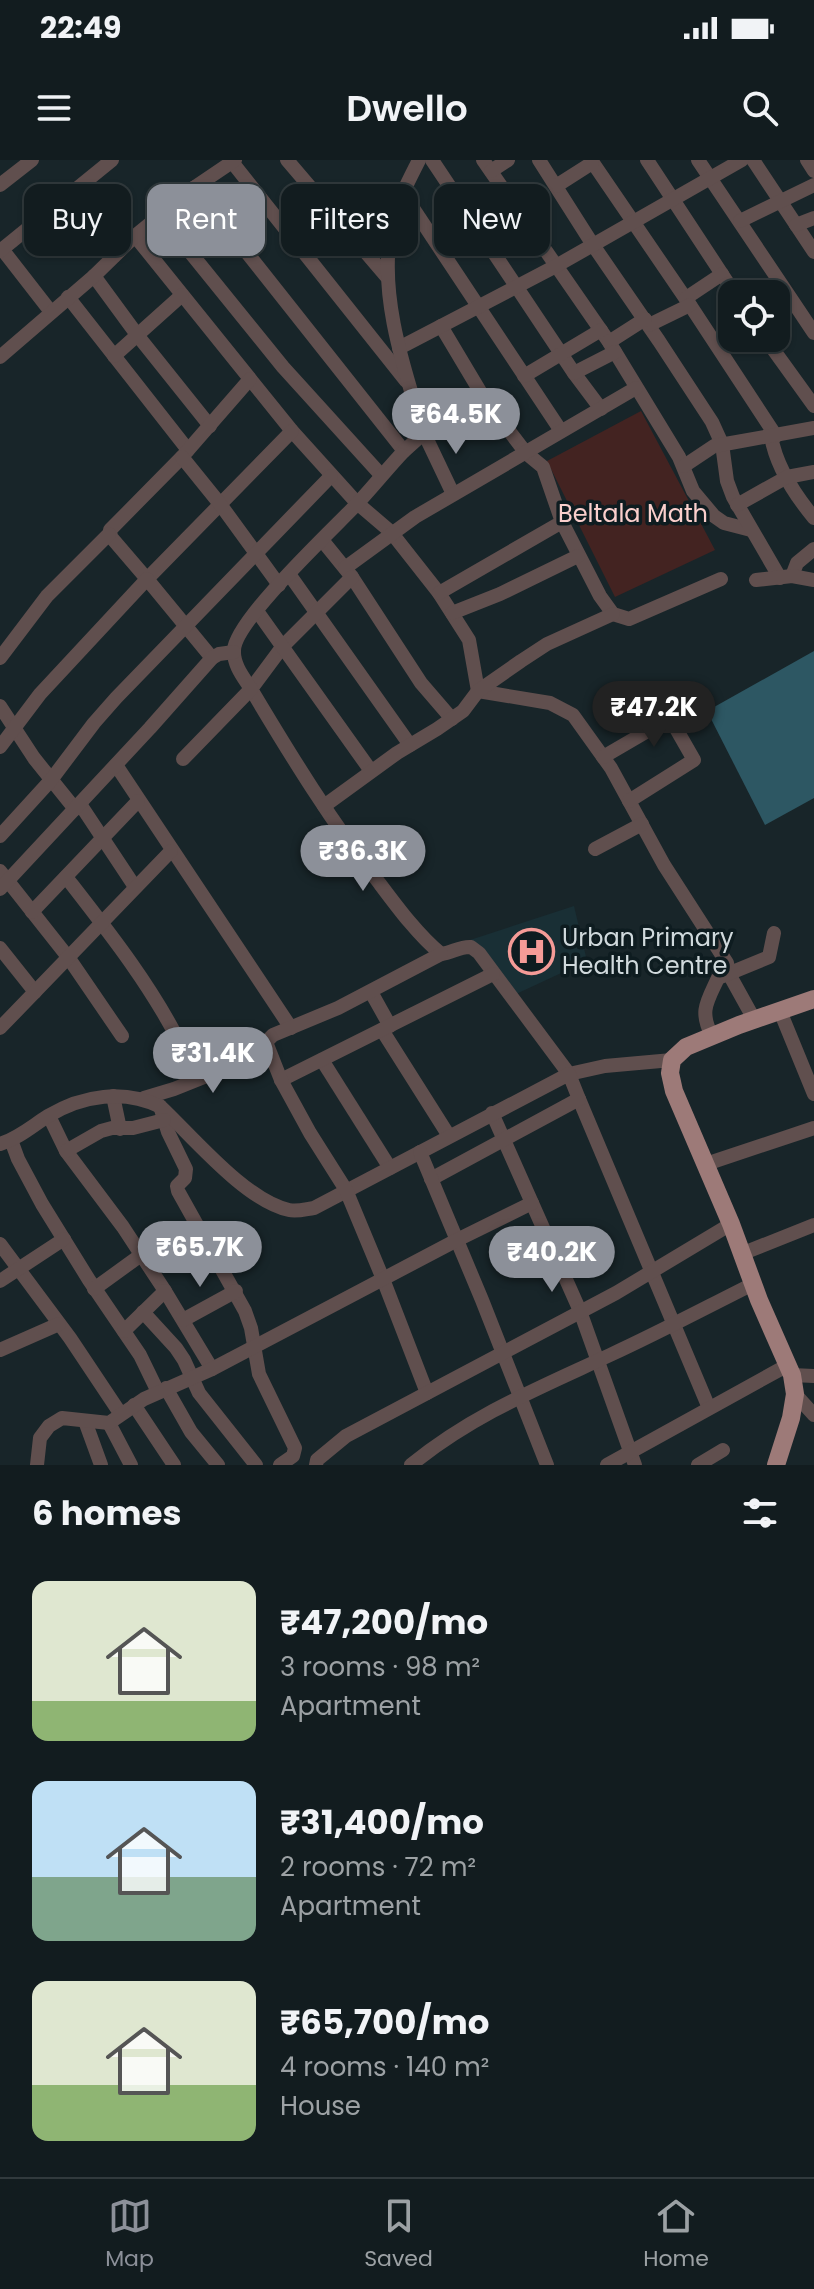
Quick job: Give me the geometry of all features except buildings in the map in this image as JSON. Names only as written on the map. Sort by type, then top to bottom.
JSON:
[{"type":"main road","points":[[776,1465],[791,1418],[792,1378],[674,1091],[670,1073],[672,1060],[686,1047],[814,999]]},
{"type":"street","points":[[0,185],[32,160]]},
{"type":"street","points":[[82,184],[112,160]]},
{"type":"street","points":[[287,160],[386,276]]},
{"type":"street","points":[[407,184],[419,160]]},
{"type":"street","points":[[432,160],[601,409]]},
{"type":"street","points":[[508,160],[487,166],[609,341],[684,466],[693,491],[706,509],[724,523],[751,530]]},
{"type":"street","points":[[539,160],[700,403],[722,444],[727,481],[737,505],[751,530],[786,577]]},
{"type":"street","points":[[647,160],[726,280]]},
{"type":"street","points":[[698,160],[814,333]]},
{"type":"street","points":[[399,348],[556,266],[742,160]]},
{"type":"street","points":[[753,160],[814,252]]},
{"type":"street","points":[[807,160],[814,171]]},
{"type":"street","points":[[199,184],[233,161],[409,384]]},
{"type":"street","points":[[556,186],[592,161],[688,301],[773,436],[773,449],[787,477],[812,511]]},
{"type":"street","points":[[740,221],[814,185]]},
{"type":"street","points":[[418,216],[561,431]]},
{"type":"street","points":[[796,225],[814,218]]},
{"type":"street","points":[[131,240],[147,226]]},
{"type":"street","points":[[24,231],[1,250],[51,312]]},
{"type":"street","points":[[135,236],[292,431],[357,503],[391,532],[439,593],[469,640],[478,691]]},
{"type":"street","points":[[0,357],[114,256]]},
{"type":"street","points":[[193,256],[283,367],[381,475]]},
{"type":"street","points":[[250,256],[404,451]]},
{"type":"street","points":[[388,256],[386,276],[399,348],[424,433],[453,494]]},
{"type":"street","points":[[524,376],[561,353],[609,341],[688,301],[722,274]]},
{"type":"street","points":[[94,276],[210,426]]},
{"type":"street","points":[[114,356],[182,295]]},
{"type":"street","points":[[68,297],[257,553],[316,613],[410,745]]},
{"type":"street","points":[[441,326],[484,398],[526,453],[543,467],[562,522],[578,556],[613,614],[629,619],[721,579]]},
{"type":"street","points":[[574,373],[609,341]]},
{"type":"street","points":[[775,352],[814,406]]},
{"type":"street","points":[[0,658],[47,596],[185,454],[250,379]]},
{"type":"street","points":[[183,759],[251,689],[283,646],[349,573],[391,532],[636,388]]},
{"type":"street","points":[[684,466],[707,449],[722,444],[814,428]]},
{"type":"street","points":[[0,747],[40,694],[292,431]]},
{"type":"street","points":[[424,433],[381,475],[243,627],[234,652],[237,666],[350,846],[441,954]]},
{"type":"street","points":[[737,505],[787,477],[814,472]]},
{"type":"street","points":[[0,836],[51,780],[94,723],[184,625],[331,476]]},
{"type":"street","points":[[439,593],[562,522]]},
{"type":"street","points":[[109,534],[212,658]]},
{"type":"street","points":[[322,540],[349,573],[421,683],[452,719]]},
{"type":"street","points":[[786,577],[800,558],[814,549]]},
{"type":"street","points":[[452,613],[500,594],[578,556]]},
{"type":"street","points":[[756,580],[786,577],[814,580]]},
{"type":"street","points":[[257,611],[371,771]]},
{"type":"street","points":[[324,806],[371,771],[452,719],[463,711],[478,691],[547,644],[613,614]]},
{"type":"street","points":[[122,1036],[68,957],[3,880],[116,765],[212,658],[234,652]]},
{"type":"street","points":[[478,691],[550,703],[573,715],[603,757],[664,865],[727,963],[729,974],[755,1021]]},
{"type":"street","points":[[0,706],[51,780],[104,838],[135,887]]},
{"type":"street","points":[[603,757],[687,708]]},
{"type":"street","points":[[629,801],[694,760],[670,718]]},
{"type":"street","points":[[116,765],[291,1028]]},
{"type":"street","points":[[32,912],[138,801]]},
{"type":"street","points":[[595,849],[642,824]]},
{"type":"street","points":[[0,1028],[171,851]]},
{"type":"street","points":[[66,877],[154,995],[182,1047]]},
{"type":"street","points":[[712,1036],[704,1021],[704,1009],[718,978],[769,957],[774,933]]},
{"type":"street","points":[[427,1393],[346,1190],[281,1080],[266,1042],[371,992],[441,954],[464,946],[479,953],[569,1074],[709,1408]]},
{"type":"street","points":[[0,948],[35,992]]},
{"type":"street","points":[[281,1080],[493,974]]},
{"type":"street","points":[[371,992],[386,1028],[449,1136]]},
{"type":"street","points":[[780,1011],[814,1094]]},
{"type":"street","points":[[218,1465],[191,1432],[94,1289],[6,1142],[70,1104],[113,1096],[144,1098],[269,1051]]},
{"type":"street","points":[[322,1060],[390,1168]]},
{"type":"street","points":[[144,1098],[247,1188],[269,1203],[292,1211],[314,1208],[569,1074],[605,1066],[672,1060]]},
{"type":"street","points":[[113,1096],[120,1129]]},
{"type":"street","points":[[431,1179],[579,1099]]},
{"type":"street","points":[[66,1151],[101,1131],[133,1128],[162,1113]]},
{"type":"street","points":[[162,1113],[186,1169],[185,1178],[177,1186],[178,1191],[236,1291],[255,1346],[259,1374],[295,1448],[293,1456],[280,1465]]},
{"type":"street","points":[[492,1113],[580,1311],[633,1458]]},
{"type":"street","points":[[49,1116],[66,1151],[123,1227],[212,1369]]},
{"type":"street","points":[[706,1164],[814,1128]]},
{"type":"street","points":[[420,1152],[547,1465]]},
{"type":"street","points":[[37,1465],[40,1438],[49,1426],[62,1418],[85,1421],[115,1418],[162,1390],[212,1369],[532,1203]]},
{"type":"street","points":[[316,1465],[317,1460],[346,1436],[653,1272],[731,1224]]},
{"type":"street","points":[[741,1254],[814,1225]]},
{"type":"street","points":[[0,1281],[64,1239]]},
{"type":"street","points":[[0,1244],[59,1324],[115,1418],[131,1465]]},
{"type":"street","points":[[94,1289],[141,1255]]},
{"type":"street","points":[[411,1465],[461,1427],[753,1284]]},
{"type":"street","points":[[124,1331],[165,1291]]},
{"type":"street","points":[[183,1320],[236,1291]]},
{"type":"street","points":[[143,1312],[184,1360],[199,1393],[256,1465]]},
{"type":"street","points":[[0,1350],[59,1324]]},
{"type":"street","points":[[607,1465],[633,1458],[709,1408],[792,1378],[814,1376]]},
{"type":"street","points":[[792,1378],[814,1415]]},
{"type":"street","points":[[134,1405],[174,1465]]},
{"type":"street","points":[[85,1421],[101,1465]]},
{"type":"street","points":[[698,1465],[723,1450]]},
{"type":"shaded area","name":"Urban Primary Health Centre","points":[[574,906],[587,961],[514,995],[470,940]]},
{"type":"green space","name":"Beltala Math","points":[[641,411],[715,550],[615,597],[547,461]]},
{"type":"water","points":[[814,651],[814,798],[765,825],[707,711]]},
{"type":"place","name":"Urban Primary Health Centre","points":[[531,951]]}]
